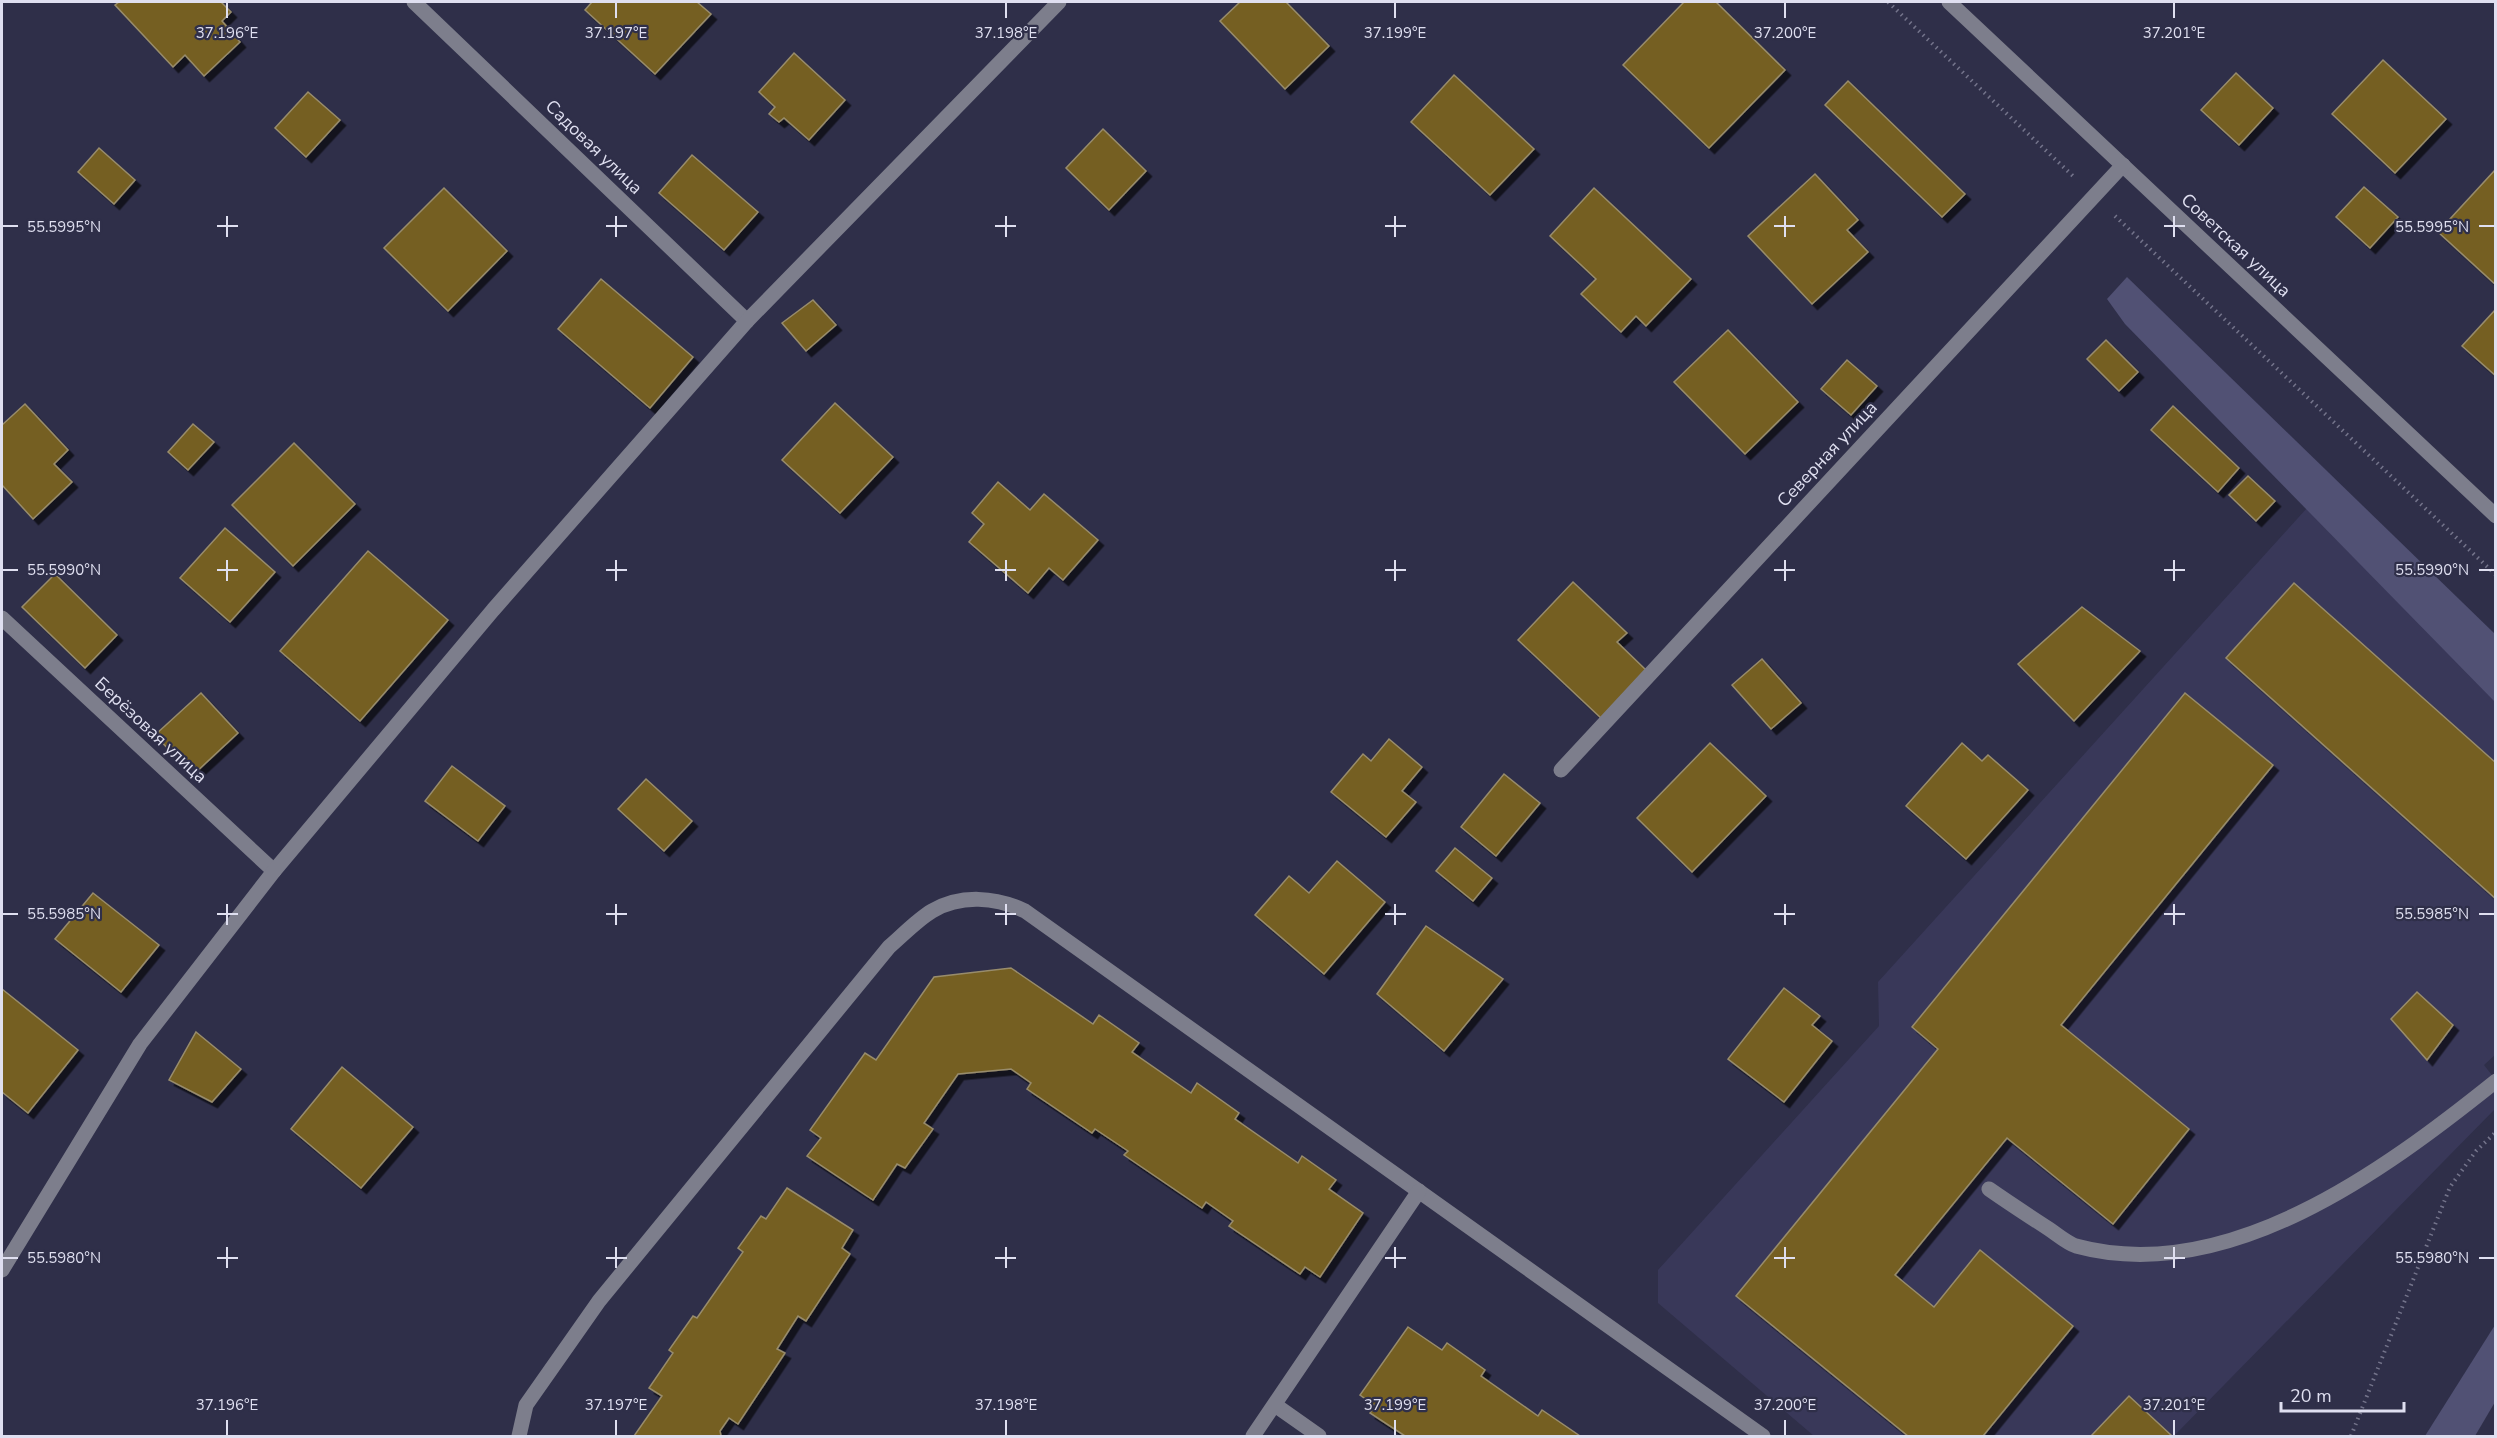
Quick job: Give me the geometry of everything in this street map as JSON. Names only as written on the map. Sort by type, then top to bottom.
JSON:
[{"type":"street","name":"Садовая улица","points":[[414,2],[747,321]]},
{"type":"street","points":[[5,1265],[140,1044],[274,871],[493,610],[747,321],[1059,2]]},
{"type":"street","name":"Советская улица","points":[[1949,2],[2496,516]]},
{"type":"street","name":"Северная улица","points":[[1561,770],[2123,165]]},
{"type":"street","name":"Берёзовая улица","points":[[2,618],[274,871]]},
{"type":"street","points":[[519,1437],[526,1405],[606,1292],[889,947],[932,911],[956,902],[980,899],[1005,902],[1025,911],[1763,1437]]},
{"type":"street","points":[[1989,1189],[2074,1245],[2116,1254],[2157,1255],[2203,1248],[2250,1233],[2302,1211],[2380,1168],[2496,1081]]},
{"type":"street","points":[[1253,1437],[1419,1191]]},
{"type":"street","points":[[1275,1405],[1319,1437]]},
{"type":"path","points":[[1888,2],[2496,575]]},
{"type":"path","points":[[2351,1437],[2450,1187],[2476,1151],[2496,1132]]},
{"type":"shaded area","points":[[2127,277],[2495,634],[2495,702],[2125,324],[2107,299]]},
{"type":"shaded area","points":[[2307,508],[2495,691],[2496,1054],[2484,1065],[2495,1079],[2495,1109],[2174,1436],[1814,1436],[1658,1303],[1658,1270],[1879,1026],[1878,982]]},
{"type":"shaded area","points":[[2495,1325],[2495,1402],[2475,1436],[2425,1436]]},
{"type":"building","points":[[119,2],[221,2],[231,12],[222,21],[240,42],[204,76],[185,55],[173,67],[115,5]]},
{"type":"building","points":[[592,2],[697,2],[711,14],[655,74],[585,10]]},
{"type":"building","points":[[1240,2],[1286,2],[1329,46],[1285,89],[1220,21]]},
{"type":"building","points":[[1684,2],[1716,2],[1785,70],[1709,148],[1623,65]]},
{"type":"building","points":[[794,53],[845,100],[809,140],[784,118],[779,122],[769,114],[775,107],[759,92]]},
{"type":"building","points":[[2383,60],[2446,119],[2395,173],[2332,114]]},
{"type":"building","points":[[2236,73],[2273,108],[2239,145],[2201,110]]},
{"type":"building","points":[[1454,75],[1534,149],[1490,195],[1411,122]]},
{"type":"building","points":[[1848,81],[1965,194],[1942,217],[1825,105]]},
{"type":"building","points":[[308,92],[340,120],[306,157],[275,128]]},
{"type":"building","points":[[1103,129],[1146,171],[1109,210],[1066,168]]},
{"type":"building","points":[[99,148],[135,180],[114,204],[78,172]]},
{"type":"building","points":[[692,155],[758,212],[724,250],[659,193]]},
{"type":"building","points":[[2496,169],[2496,285],[2438,232]]},
{"type":"building","points":[[1815,174],[1858,220],[1847,230],[1868,252],[1812,304],[1748,236]]},
{"type":"building","points":[[2364,187],[2398,217],[2370,248],[2336,217]]},
{"type":"building","points":[[444,188],[507,251],[448,311],[384,248]]},
{"type":"building","points":[[1594,188],[1691,279],[1646,326],[1636,316],[1621,332],[1581,294],[1596,279],[1550,236]]},
{"type":"building","points":[[601,279],[693,357],[650,408],[558,329]]},
{"type":"building","points":[[813,300],[836,325],[806,351],[782,323]]},
{"type":"building","points":[[2496,309],[2496,376],[2462,346]]},
{"type":"building","points":[[1728,330],[1798,402],[1745,454],[1674,382]]},
{"type":"building","points":[[2106,340],[2138,372],[2119,391],[2087,359]]},
{"type":"building","points":[[1847,360],[1877,386],[1851,415],[1821,389]]},
{"type":"building","points":[[835,403],[893,457],[840,513],[782,460]]},
{"type":"building","points":[[25,404],[68,450],[54,464],[72,482],[33,519],[2,485],[2,425]]},
{"type":"building","points":[[2173,406],[2239,468],[2218,492],[2151,430]]},
{"type":"building","points":[[193,424],[214,442],[188,470],[168,452]]},
{"type":"building","points":[[294,443],[355,504],[293,566],[232,505]]},
{"type":"building","points":[[2248,476],[2275,501],[2256,521],[2229,495]]},
{"type":"building","points":[[998,482],[1030,510],[1044,494],[1098,540],[1063,580],[1049,568],[1028,593],[969,542],[984,524],[972,513]]},
{"type":"building","points":[[225,528],[275,572],[230,622],[180,578]]},
{"type":"building","points":[[368,551],[448,620],[360,721],[280,651]]},
{"type":"building","points":[[55,574],[117,635],[85,668],[22,607]]},
{"type":"building","points":[[1573,582],[1627,633],[1617,642],[1647,671],[1602,719],[1518,640]]},
{"type":"building","points":[[2294,583],[2496,763],[2496,899],[2226,658]]},
{"type":"building","points":[[2082,607],[2140,651],[2074,721],[2018,664]]},
{"type":"building","points":[[1762,659],[1801,703],[1771,729],[1732,685]]},
{"type":"building","points":[[201,693],[238,733],[193,775],[155,735]]},
{"type":"building","points":[[2185,693],[2273,765],[2061,1025],[2189,1129],[2113,1224],[2007,1138],[1895,1275],[1934,1307],[1980,1250],[2073,1326],[1983,1436],[1908,1436],[1736,1296],[1938,1049],[1912,1027]]},
{"type":"building","points":[[1389,739],[1422,767],[1402,791],[1416,802],[1386,837],[1331,792],[1363,754],[1371,761]]},
{"type":"building","points":[[1710,743],[1766,796],[1692,872],[1637,818]]},
{"type":"building","points":[[1962,743],[1982,761],[1988,755],[2028,790],[1966,859],[1906,806]]},
{"type":"building","points":[[452,766],[505,806],[478,841],[425,801]]},
{"type":"building","points":[[1504,774],[1540,803],[1496,856],[1461,827]]},
{"type":"building","points":[[646,779],[692,821],[664,851],[618,809]]},
{"type":"building","points":[[1455,848],[1492,878],[1473,901],[1436,871]]},
{"type":"building","points":[[1337,861],[1385,902],[1324,974],[1255,915],[1289,876],[1309,893]]},
{"type":"building","points":[[93,893],[159,945],[121,992],[55,939]]},
{"type":"building","points":[[1426,926],[1503,979],[1444,1051],[1377,994]]},
{"type":"building","points":[[1011,968],[1093,1024],[1099,1015],[1139,1043],[1132,1052],[1191,1093],[1197,1083],[1239,1113],[1235,1119],[1298,1163],[1302,1156],[1336,1180],[1329,1189],[1363,1213],[1320,1277],[1305,1267],[1300,1274],[1229,1226],[1233,1221],[1206,1202],[1202,1208],[1124,1155],[1128,1151],[1095,1129],[1092,1133],[1027,1089],[1031,1083],[1011,1069],[958,1074],[924,1123],[933,1129],[905,1168],[897,1164],[873,1200],[807,1156],[821,1138],[810,1130],[865,1053],[876,1060],[934,977]]},
{"type":"building","points":[[1784,988],[1820,1016],[1812,1025],[1832,1041],[1784,1102],[1728,1059]]},
{"type":"building","points":[[2,989],[78,1050],[28,1113],[2,1092]]},
{"type":"building","points":[[2417,992],[2453,1025],[2427,1060],[2391,1019]]},
{"type":"building","points":[[196,1032],[241,1069],[212,1102],[169,1080]]},
{"type":"building","points":[[342,1067],[413,1127],[361,1188],[291,1129]]},
{"type":"building","points":[[787,1188],[853,1230],[842,1248],[850,1254],[806,1321],[798,1316],[777,1349],[785,1353],[738,1424],[729,1418],[720,1431],[721,1436],[634,1436],[662,1396],[649,1388],[673,1353],[669,1350],[693,1316],[697,1318],[743,1252],[738,1248],[761,1216],[766,1219]]},
{"type":"building","points":[[1408,1327],[1442,1350],[1447,1343],[1485,1370],[1481,1376],[1538,1416],[1542,1410],[1580,1436],[1405,1436],[1370,1413],[1375,1406],[1360,1395]]},
{"type":"building","points":[[2129,1396],[2171,1435],[2091,1436]]}]
